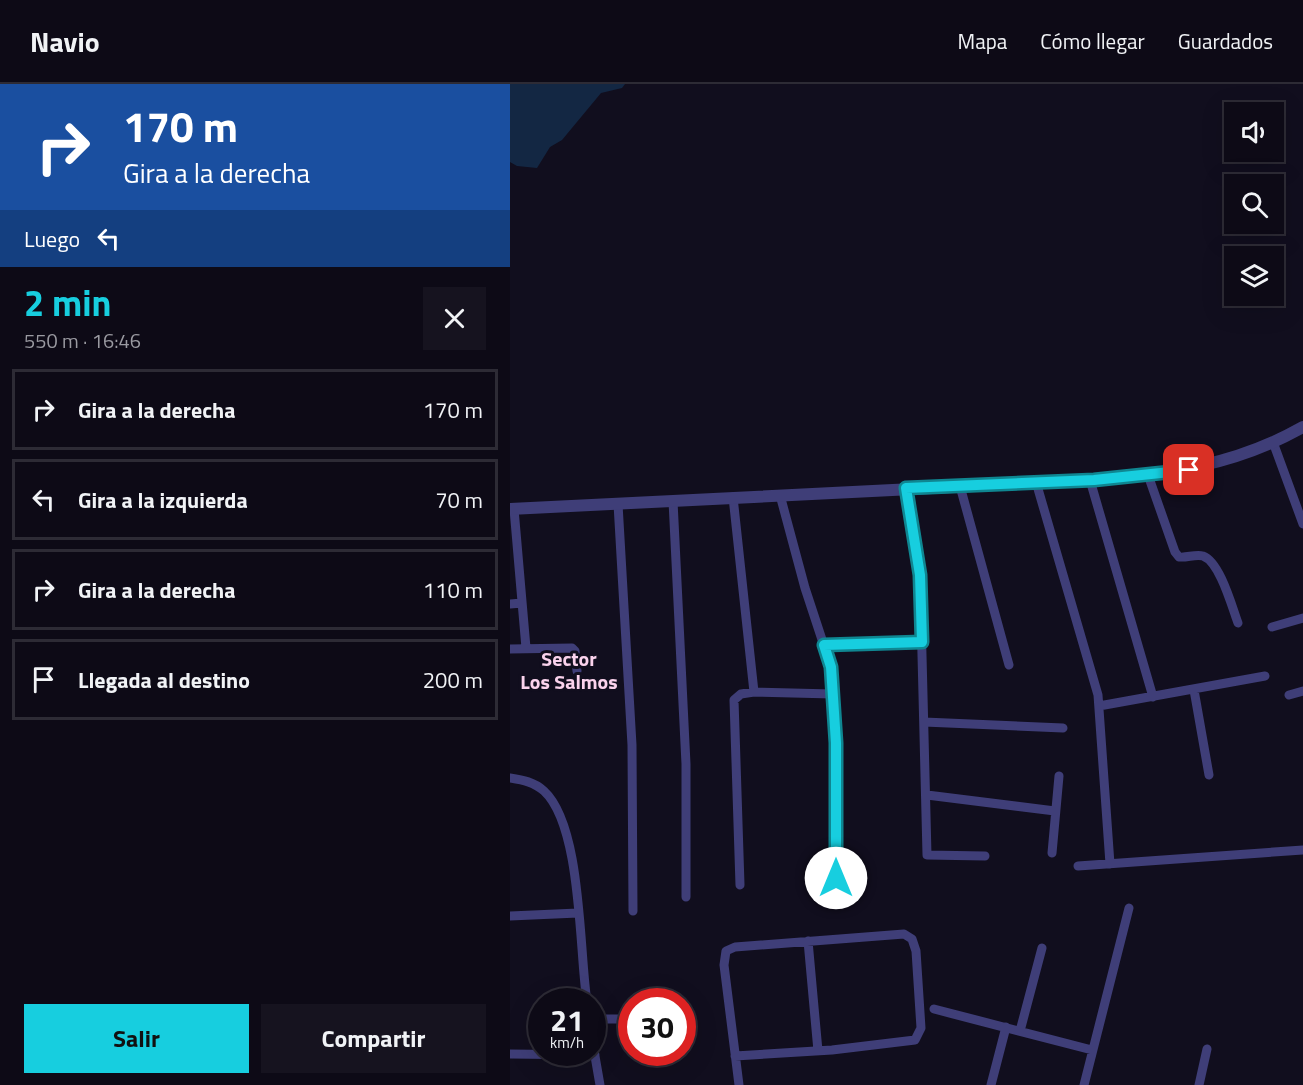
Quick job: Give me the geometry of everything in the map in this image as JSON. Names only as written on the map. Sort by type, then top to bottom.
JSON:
[{"type":"street","points":[[526,648],[512,509],[1090,480],[1148,475],[1214,464],[1273,442],[1303,427]]},
{"type":"street","points":[[1273,442],[1303,524]]},
{"type":"street","points":[[1148,475],[1175,552],[1179,557],[1197,556],[1209,560],[1220,575],[1238,623]]},
{"type":"street","points":[[1090,480],[1153,697]]},
{"type":"street","points":[[1036,482],[1082,637],[1099,706],[1110,864]]},
{"type":"street","points":[[960,486],[1009,665]]},
{"type":"street","points":[[906,488],[920,575],[927,855],[985,856]]},
{"type":"street","points":[[780,495],[831,667],[836,743],[836,895]]},
{"type":"street","points":[[733,497],[754,692]]},
{"type":"street","points":[[673,501],[686,764],[686,897]]},
{"type":"street","points":[[618,504],[628,656],[633,911]]},
{"type":"street","points":[[510,604],[522,603]]},
{"type":"street","points":[[1272,627],[1303,618]]},
{"type":"street","points":[[824,645],[922,642]]},
{"type":"street","points":[[510,649],[572,648],[575,651],[577,671]]},
{"type":"street","points":[[1099,706],[1265,676]]},
{"type":"street","points":[[1194,690],[1209,775]]},
{"type":"street","points":[[1289,694],[1303,691]]},
{"type":"street","points":[[740,885],[733,707],[737,696],[754,692],[833,694]]},
{"type":"street","points":[[924,722],[1063,728]]},
{"type":"street","points":[[1052,853],[1059,776]]},
{"type":"street","points":[[510,778],[536,784],[556,807],[567,836],[586,988]]},
{"type":"street","points":[[927,795],[1055,811]]},
{"type":"street","points":[[1078,866],[1303,850]]},
{"type":"street","points":[[1084,1085],[1129,908]]},
{"type":"street","points":[[510,916],[578,913]]},
{"type":"street","points":[[735,1056],[909,1043],[919,1036],[921,1005],[916,951],[912,939],[904,934],[735,947],[726,951],[724,965],[735,1056],[739,1085]]},
{"type":"street","points":[[808,941],[818,1051]]},
{"type":"street","points":[[1020,1031],[1042,948]]},
{"type":"street","points":[[934,1009],[1092,1050]]},
{"type":"street","points":[[991,1085],[1006,1027]]},
{"type":"street","points":[[1199,1085],[1207,1049]]},
{"type":"street","points":[[510,1054],[528,1054]]},
{"type":"street","points":[[597,1066],[600,1085]]},
{"type":"water","points":[[510,84],[625,84],[622,88],[601,93],[562,140],[550,147],[537,168],[517,166],[510,162]]},
{"type":"district","name":"Sector Los Salmos","points":[[569,670]]},
{"type":"route","points":[[836,878],[836,743],[831,667],[824,645],[922,642],[920,575],[906,488],[1094,480],[1189,470]]}]
